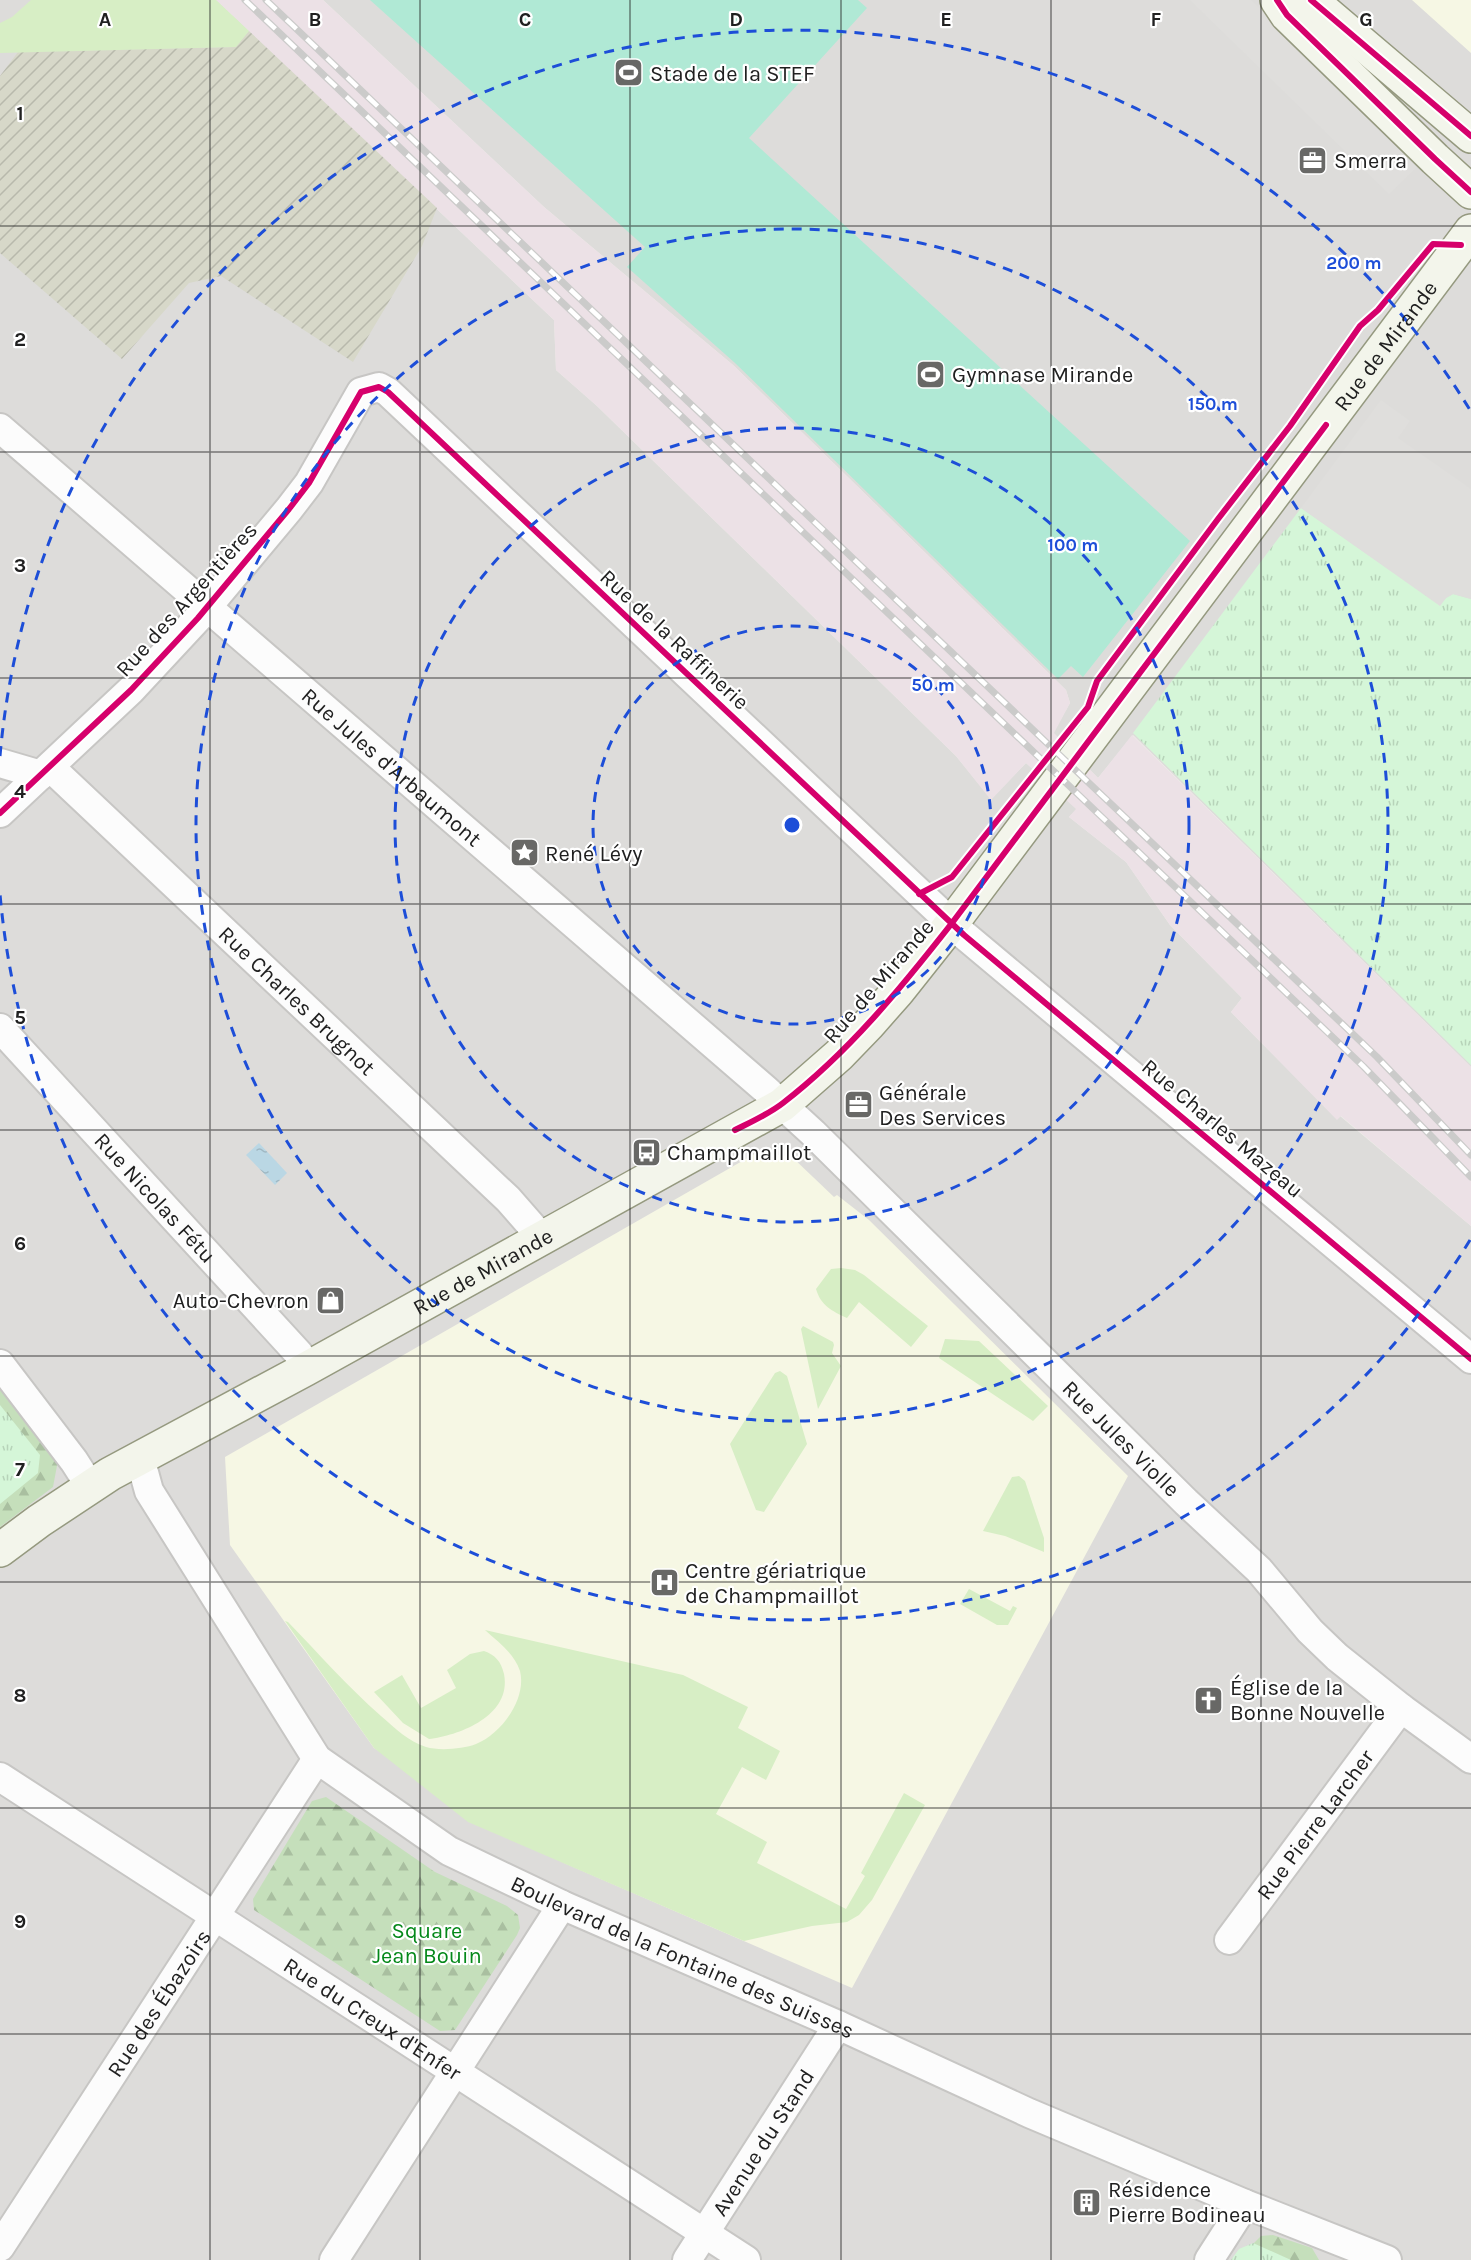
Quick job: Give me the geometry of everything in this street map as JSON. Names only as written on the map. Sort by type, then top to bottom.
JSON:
[{"type":"main road","points":[[1277,0],[1287,15],[1471,192]]},
{"type":"main road","points":[[1311,0],[1471,136]]},
{"type":"main road","name":"Rue de Mirande","points":[[0,1550],[90,1486],[306,1370],[782,1105],[838,1055],[898,991],[952,923],[1471,231]]},
{"type":"street","name":"Rue de la Raffinerie","points":[[371,388],[380,387],[388,392],[952,923]]},
{"type":"street","name":"Rue des Argentières","points":[[0,813],[130,690],[208,606],[309,483],[362,392],[371,388]]},
{"type":"street","name":"Rue Jules d'Arbaumont","points":[[0,428],[782,1105]]},
{"type":"street","points":[[0,763],[45,771]]},
{"type":"street","name":"Rue Charles Brugnot","points":[[45,771],[508,1199],[543,1239]]},
{"type":"street","name":"Rue Charles Mazeau","points":[[952,923],[1471,1359]]},
{"type":"street","name":"Rue Nicolas Fétu","points":[[0,1028],[299,1354],[306,1370]]},
{"type":"street","name":"Rue Jules Violle","points":[[782,1105],[1186,1502],[1259,1570],[1310,1632],[1337,1657],[1401,1708],[1471,1759]]},
{"type":"street","points":[[0,1364],[74,1461],[90,1486]]},
{"type":"street","name":"Boulevard de la Fontaine des Suisses","points":[[140,1458],[149,1491],[317,1759],[449,1851],[562,1905],[838,2025],[1029,2113],[1245,2204],[1387,2260]]},
{"type":"street","name":"Rue Pierre Larcher","points":[[1229,1940],[1401,1708]]},
{"type":"street","name":"Rue des Ébazoirs","points":[[5,2229],[317,1759]]},
{"type":"street","name":"Rue du Creux d'Enfer","points":[[0,1777],[746,2260]]},
{"type":"street","points":[[334,2260],[562,1905]]},
{"type":"street","name":"Avenue du Stand","points":[[687,2260],[838,2025]]},
{"type":"street","points":[[1209,2260],[1245,2204]]},
{"type":"shaded area","points":[[0,0],[216,0],[554,320],[556,370],[597,406],[956,756],[991,799],[1026,763],[1077,809],[1069,817],[1126,862],[1170,925],[1242,998],[1231,1012],[1337,1119],[1340,1116],[1471,1226],[1471,2260],[0,2260]]},
{"type":"shaded area","points":[[216,0],[323,0],[544,207],[733,365],[1066,690],[1070,703],[1054,733],[1098,778],[1132,735],[1471,1067],[1471,1226],[1341,1116],[1337,1120],[1231,1012],[1242,998],[1170,925],[1126,862],[1069,817],[1076,809],[1026,763],[991,800],[956,756],[597,406],[556,370],[554,320]]},
{"type":"shaded area","points":[[323,0],[1471,0],[1471,1067],[1133,735],[1098,778],[1053,733],[1070,703],[1066,690],[733,365],[544,207]]},
{"type":"shaded area","points":[[1190,0],[1251,0],[1418,166],[1389,194]]},
{"type":"shaded area","points":[[1412,0],[1471,0],[1471,53]]},
{"type":"shaded area","points":[[249,31],[437,208],[422,246],[353,362],[221,276],[189,283],[122,359],[0,253],[0,76],[18,52],[235,47]]},
{"type":"shaded area","points":[[1381,400],[1410,421],[1398,438],[1471,489],[1471,599],[1453,594],[1446,598],[1440,606],[1301,508]]},
{"type":"shaded area","name":"Centre gériatrique de Champmaillot","points":[[758,1152],[792,1157],[834,1197],[837,1195],[869,1220],[1128,1476],[852,1988],[564,1863],[374,1748],[230,1545],[225,1457]]},
{"type":"green space","points":[[31,0],[216,0],[249,31],[236,47],[0,53],[0,23],[12,17]]},
{"type":"green space","points":[[370,0],[858,0],[867,8],[749,138],[1190,541],[1083,677],[1071,666],[1058,679],[735,363],[627,267],[645,247]]},
{"type":"green space","points":[[1301,508],[1440,605],[1453,594],[1471,599],[1471,1065],[1133,733]]},
{"type":"green space","points":[[831,1269],[855,1270],[864,1275],[928,1326],[911,1347],[859,1302],[847,1318],[824,1304],[816,1289]]},
{"type":"green space","points":[[803,1326],[833,1342],[832,1353],[841,1366],[818,1409],[801,1329]]},
{"type":"green space","points":[[945,1339],[979,1341],[1048,1406],[1033,1421],[939,1358]]},
{"type":"green space","points":[[780,1371],[787,1376],[807,1444],[764,1512],[756,1510],[730,1444],[775,1373]]},
{"type":"green space","points":[[0,1377],[59,1455],[53,1487],[0,1527]]},
{"type":"green space","points":[[0,1405],[40,1455],[38,1473],[0,1504]]},
{"type":"green space","points":[[1019,1476],[1025,1481],[1044,1538],[1044,1552],[1005,1536],[983,1531],[1012,1477]]},
{"type":"green space","points":[[969,1589],[1010,1611],[1013,1606],[1017,1608],[1008,1625],[997,1625],[960,1604]]},
{"type":"green space","points":[[285,1621],[357,1694],[402,1734],[431,1748],[444,1749],[476,1744],[503,1724],[516,1704],[520,1693],[520,1671],[510,1653],[485,1630],[683,1675],[748,1707],[738,1728],[780,1751],[766,1780],[742,1767],[716,1814],[767,1842],[757,1863],[846,1909],[865,1876],[861,1873],[904,1793],[925,1805],[872,1900],[859,1915],[847,1922],[812,1926],[744,1941],[468,1822],[374,1748]]},
{"type":"green space","points":[[484,1651],[497,1659],[503,1669],[504,1688],[500,1701],[482,1720],[455,1733],[429,1739],[403,1723],[374,1692],[402,1675],[421,1708],[456,1688],[447,1670],[470,1654]]},
{"type":"green space","name":"Square Jean Bouin","points":[[326,1797],[435,1872],[507,1906],[518,1915],[520,1928],[517,1935],[455,2030],[440,2031],[254,1910],[253,1899],[312,1801]]},
{"type":"green space","points":[[1273,2235],[1312,2248],[1319,2260],[1237,2260],[1261,2236]]},
{"type":"green space","points":[[1253,2243],[1291,2260],[1231,2260],[1239,2249]]},
{"type":"water","points":[[259,1143],[287,1173],[275,1185],[246,1155]]},
{"type":"railway","points":[[245,0],[1364,1067],[1471,1177]]},
{"type":"railway","points":[[266,0],[1377,1057],[1471,1155]]},
{"type":"cycle path","points":[[1277,0],[1287,15],[1471,192]]},
{"type":"cycle path","points":[[1311,0],[1471,136]]},
{"type":"cycle path","points":[[919,894],[952,877],[1088,707],[1097,681],[1290,426],[1360,326],[1378,310],[1433,244],[1461,245]]},
{"type":"cycle path","points":[[0,813],[131,690],[198,618],[309,483],[361,392],[379,387],[388,392],[964,935],[1471,1359]]},
{"type":"cycle path","points":[[735,1130],[772,1111],[807,1083],[852,1041],[894,995],[952,923],[1326,425]]},
{"type":"place","name":"Stade de la STEF","points":[[629,73]]},
{"type":"place","name":"Smerra","points":[[1313,160]]},
{"type":"place","name":"Gymnase Mirande","points":[[931,374]]},
{"type":"place","name":"René Lévy","points":[[524,853]]},
{"type":"place","name":"Générale Des Services","points":[[858,1105]]},
{"type":"place","name":"Champmaillot","points":[[646,1152]]},
{"type":"place","name":"Auto-Chevron","points":[[330,1300]]},
{"type":"place","name":"Centre gériatrique de Champmaillot","points":[[664,1583]]},
{"type":"place","name":"Église de la Bonne Nouvelle","points":[[1209,1700]]},
{"type":"place","name":"Résidence Pierre Bodineau","points":[[1087,2202]]}]
